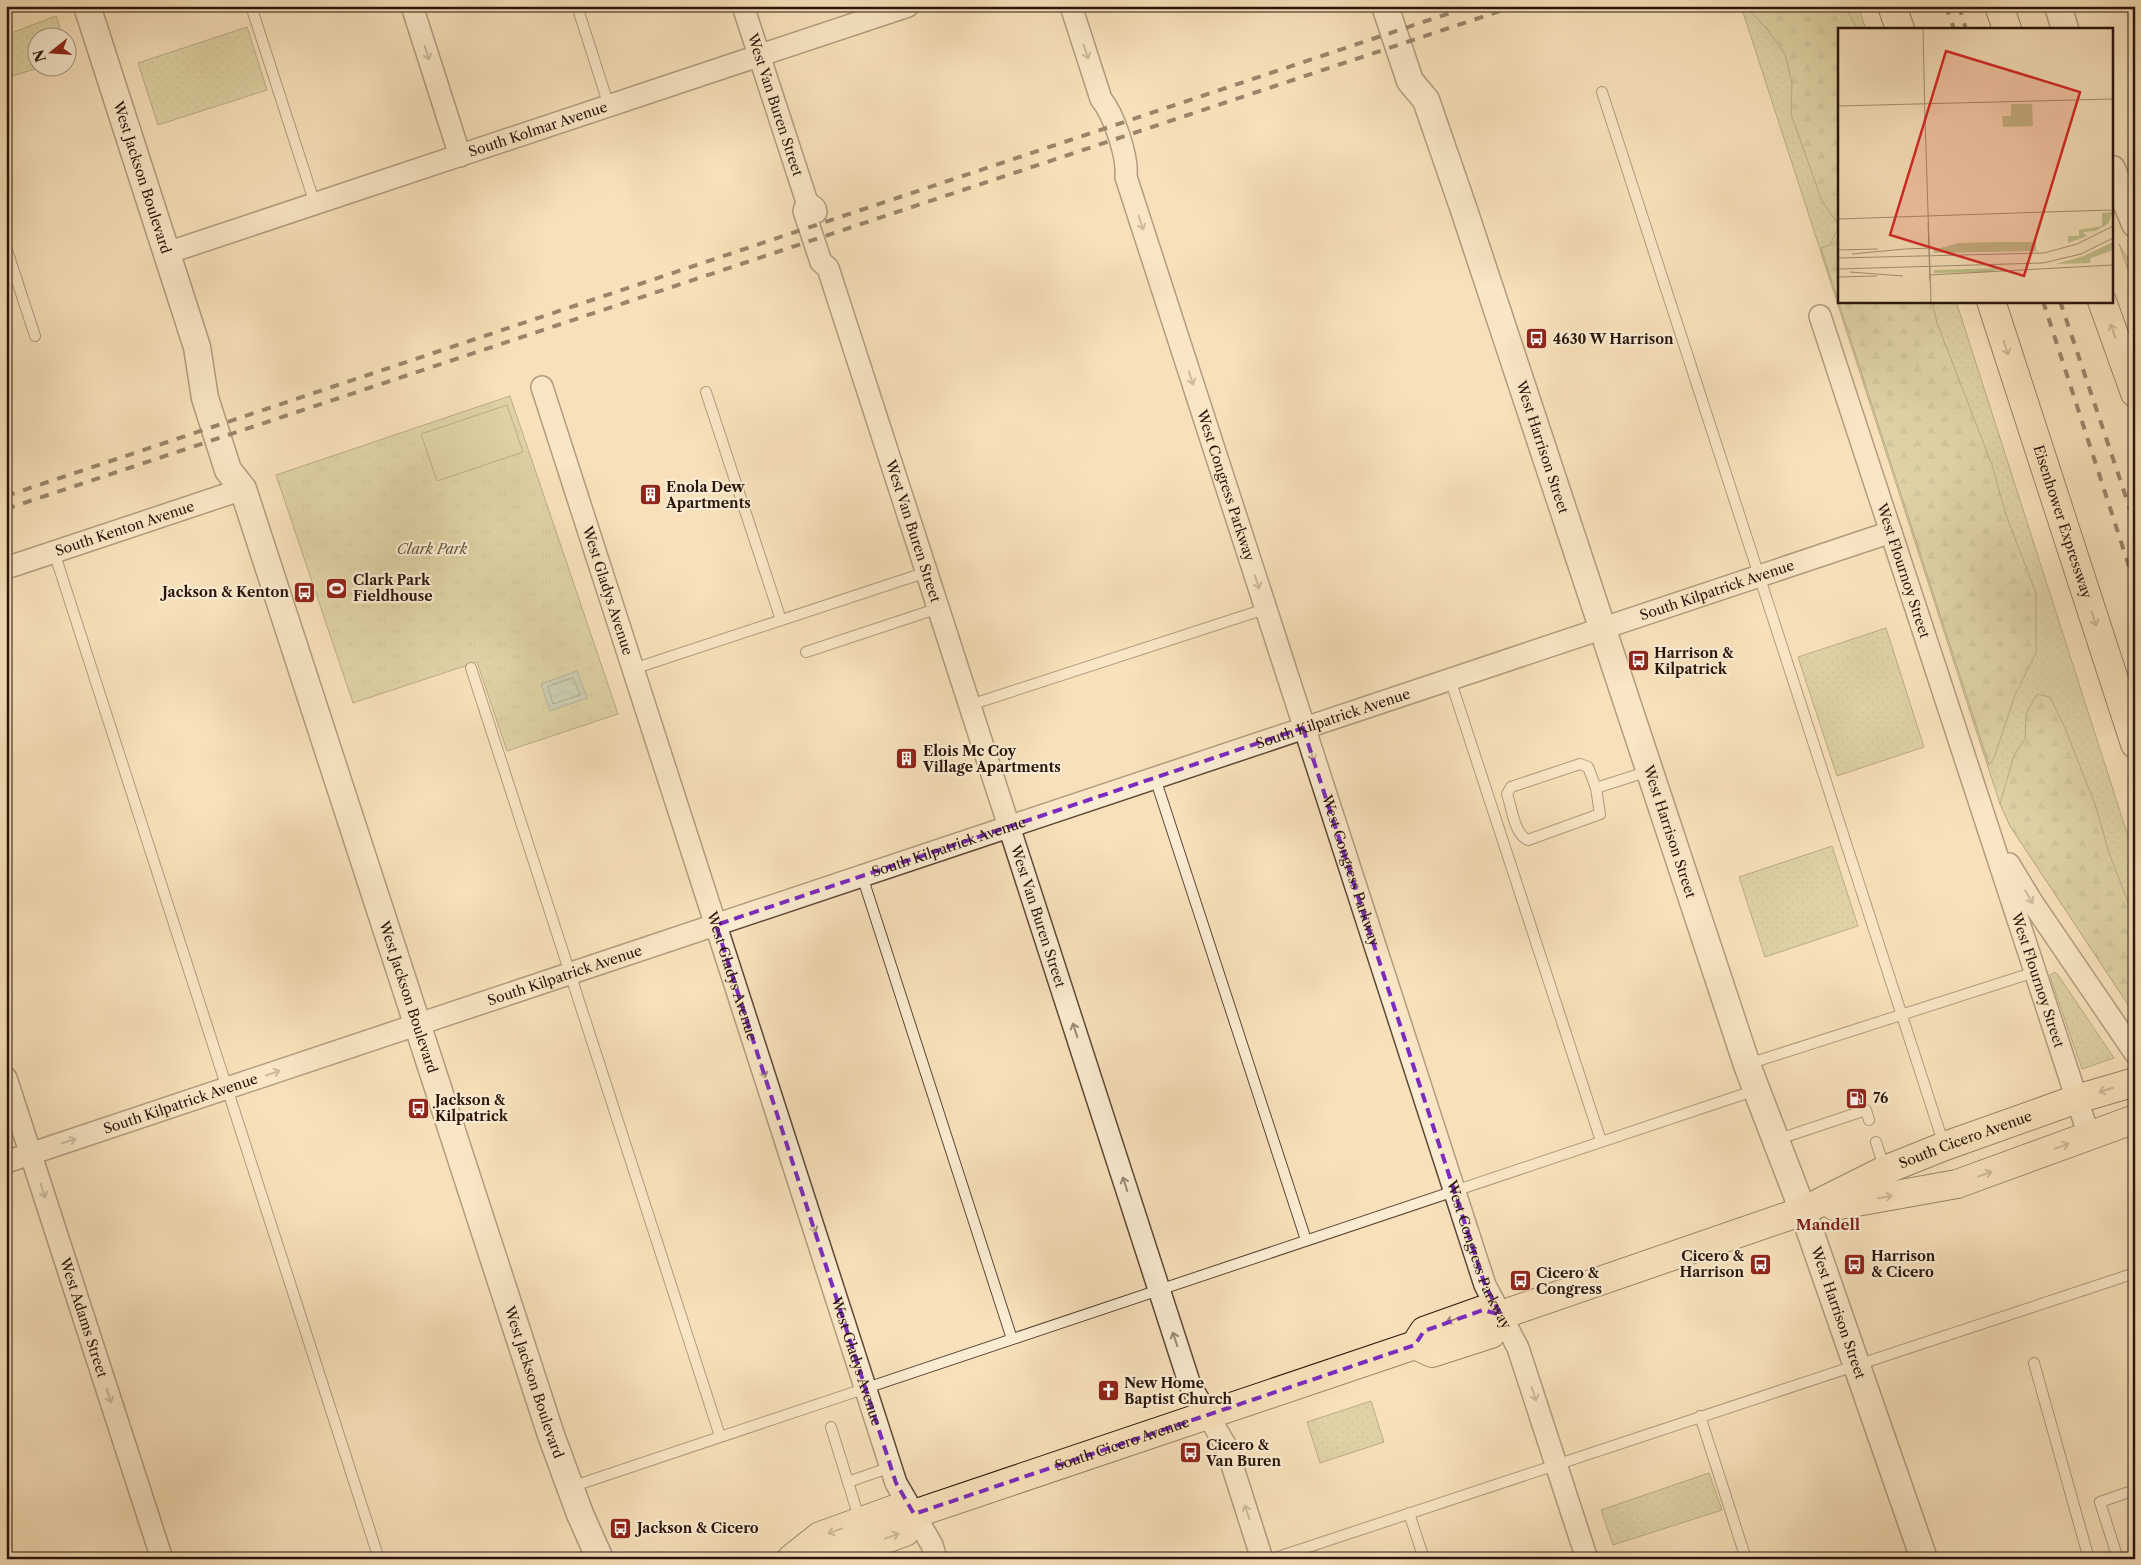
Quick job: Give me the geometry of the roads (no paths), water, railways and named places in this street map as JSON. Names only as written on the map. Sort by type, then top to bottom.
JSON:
[{"type":"main road","points":[[1892,6],[1900,28]]},
{"type":"main road","points":[[1999,6],[2006,28]]},
{"type":"main road","name":"Eisenhower Expressway","points":[[1991,302],[2135,744]]},
{"type":"main road","points":[[2102,302],[2135,393]]},
{"type":"main road","name":"South Cicero Avenue","points":[[790,1559],[820,1536],[895,1509],[914,1514],[1415,1345],[1424,1331],[1483,1310],[1501,1315],[1803,1211],[1885,1170],[1944,1146],[2077,1099],[2135,1082]]},
{"type":"main road","name":"South Cicero Avenue","points":[[1803,1211],[1957,1184],[2135,1119]]},
{"type":"main road","points":[[830,1559],[905,1532],[914,1514]]},
{"type":"street","name":"West Jackson Boulevard","points":[[87,6],[197,348],[221,391],[238,442],[244,463],[243,489],[551,1434],[570,1487],[600,1559]]},
{"type":"street","points":[[412,6],[460,156]]},
{"type":"street","name":"West Van Buren Street","points":[[743,6],[807,202],[815,208],[828,248],[831,258],[828,268],[1190,1385],[1226,1446],[1262,1559]]},
{"type":"street","name":"South Kolmar Avenue","points":[[167,253],[907,6]]},
{"type":"street","name":"West Congress Parkway","points":[[1071,6],[1101,99],[1108,108],[1127,165],[1126,177],[1485,1285],[1518,1348],[1587,1559]]},
{"type":"street","name":"West Harrison Street","points":[[1385,6],[1410,81],[1426,100],[1746,1065],[1803,1211],[1924,1559]]},
{"type":"street","name":"West Harrison Street","points":[[1404,6],[1427,75],[1426,100]]},
{"type":"street","points":[[2058,6],[2065,28]]},
{"type":"street","points":[[2114,174],[2135,224]]},
{"type":"street","name":"West Flournoy Street","points":[[1820,316],[2089,1136]]},
{"type":"street","name":"West Gladys Avenue","points":[[542,387],[896,1483],[932,1545],[936,1559]]},
{"type":"street","name":"South Kenton Avenue","points":[[6,568],[243,489]]},
{"type":"street","name":"South Kilpatrick Avenue","points":[[6,1162],[1891,532]]},
{"type":"street","name":"West Flournoy Street","points":[[1987,824],[2032,902],[2135,1054]]},
{"type":"street","name":"West Adams Street","points":[[6,1078],[162,1559]]},
{"type":"lane","points":[[251,6],[315,204]]},
{"type":"lane","points":[[577,6],[609,106]]},
{"type":"lane","points":[[1602,92],[1903,1014],[1944,1146]]},
{"type":"lane","points":[[6,247],[35,336]]},
{"type":"lane","points":[[706,392],[781,620]]},
{"type":"lane","points":[[54,552],[379,1559]]},
{"type":"lane","points":[[633,669],[927,572]]},
{"type":"lane","points":[[806,652],[939,608]]},
{"type":"lane","points":[[970,705],[1265,609]]},
{"type":"lane","points":[[471,668],[720,1436]]},
{"type":"lane","points":[[1450,679],[1601,1141]]},
{"type":"lane","points":[[1580,764],[1588,767],[1596,788],[1601,809],[1597,816],[1528,840],[1523,838],[1519,832],[1508,794],[1511,787],[1580,764]]},
{"type":"lane","points":[[1596,788],[1649,771]]},
{"type":"lane","points":[[1155,778],[1306,1240]]},
{"type":"lane","points":[[862,876],[1012,1339]]},
{"type":"lane","points":[[1746,1065],[2035,972]]},
{"type":"lane","points":[[570,1487],[1756,1090]]},
{"type":"lane","points":[[1775,1140],[1866,1110],[1869,1120]]},
{"type":"lane","points":[[1876,1142],[1885,1170]]},
{"type":"lane","points":[[1272,1559],[2135,1273]]},
{"type":"lane","points":[[2034,1363],[2089,1559]]},
{"type":"lane","points":[[1700,1416],[1746,1559]]},
{"type":"lane","points":[[831,1427],[860,1522]]},
{"type":"lane","points":[[848,1482],[891,1467]]},
{"type":"lane","points":[[2118,1559],[2100,1502],[2135,1490]]},
{"type":"lane","points":[[1409,1513],[1424,1559]]},
{"type":"water","points":[[577,671],[587,698],[550,711],[541,684]]},
{"type":"railway","points":[[6,496],[1471,6]]},
{"type":"railway","points":[[6,509],[1515,6]]},
{"type":"railway","points":[[1946,6],[1954,28]]},
{"type":"railway","points":[[1959,6],[1966,28]]},
{"type":"railway","points":[[2043,302],[2135,585]]},
{"type":"railway","points":[[2060,302],[2135,524]]},
{"type":"place","name":"4630 W Harrison","points":[[1537,339]]},
{"type":"place","name":"Enola Dew Apartments","points":[[650,495]]},
{"type":"place","name":"Clark Park Fieldhouse","points":[[337,588]]},
{"type":"place","name":"Jackson & Kenton","points":[[305,592]]},
{"type":"place","name":"Harrison & Kilpatrick","points":[[1638,661]]},
{"type":"place","name":"Elois Mc Coy Village Apartments","points":[[907,759]]},
{"type":"place","name":"76","points":[[1857,1098]]},
{"type":"place","name":"Jackson & Kilpatrick","points":[[419,1108]]},
{"type":"place","name":"Cicero & Harrison","points":[[1760,1264]]},
{"type":"place","name":"Harrison & Cicero","points":[[1855,1264]]},
{"type":"place","name":"Cicero & Congress","points":[[1520,1281]]},
{"type":"place","name":"New Home Baptist Church","points":[[1108,1391]]},
{"type":"place","name":"Cicero & Van Buren","points":[[1190,1453]]},
{"type":"place","name":"Jackson & Cicero","points":[[621,1528]]},
{"type":"district","name":"Mandell","points":[[1828,1225]]},
{"type":"park label","name":"Clark Park","points":[[432,549]]}]
